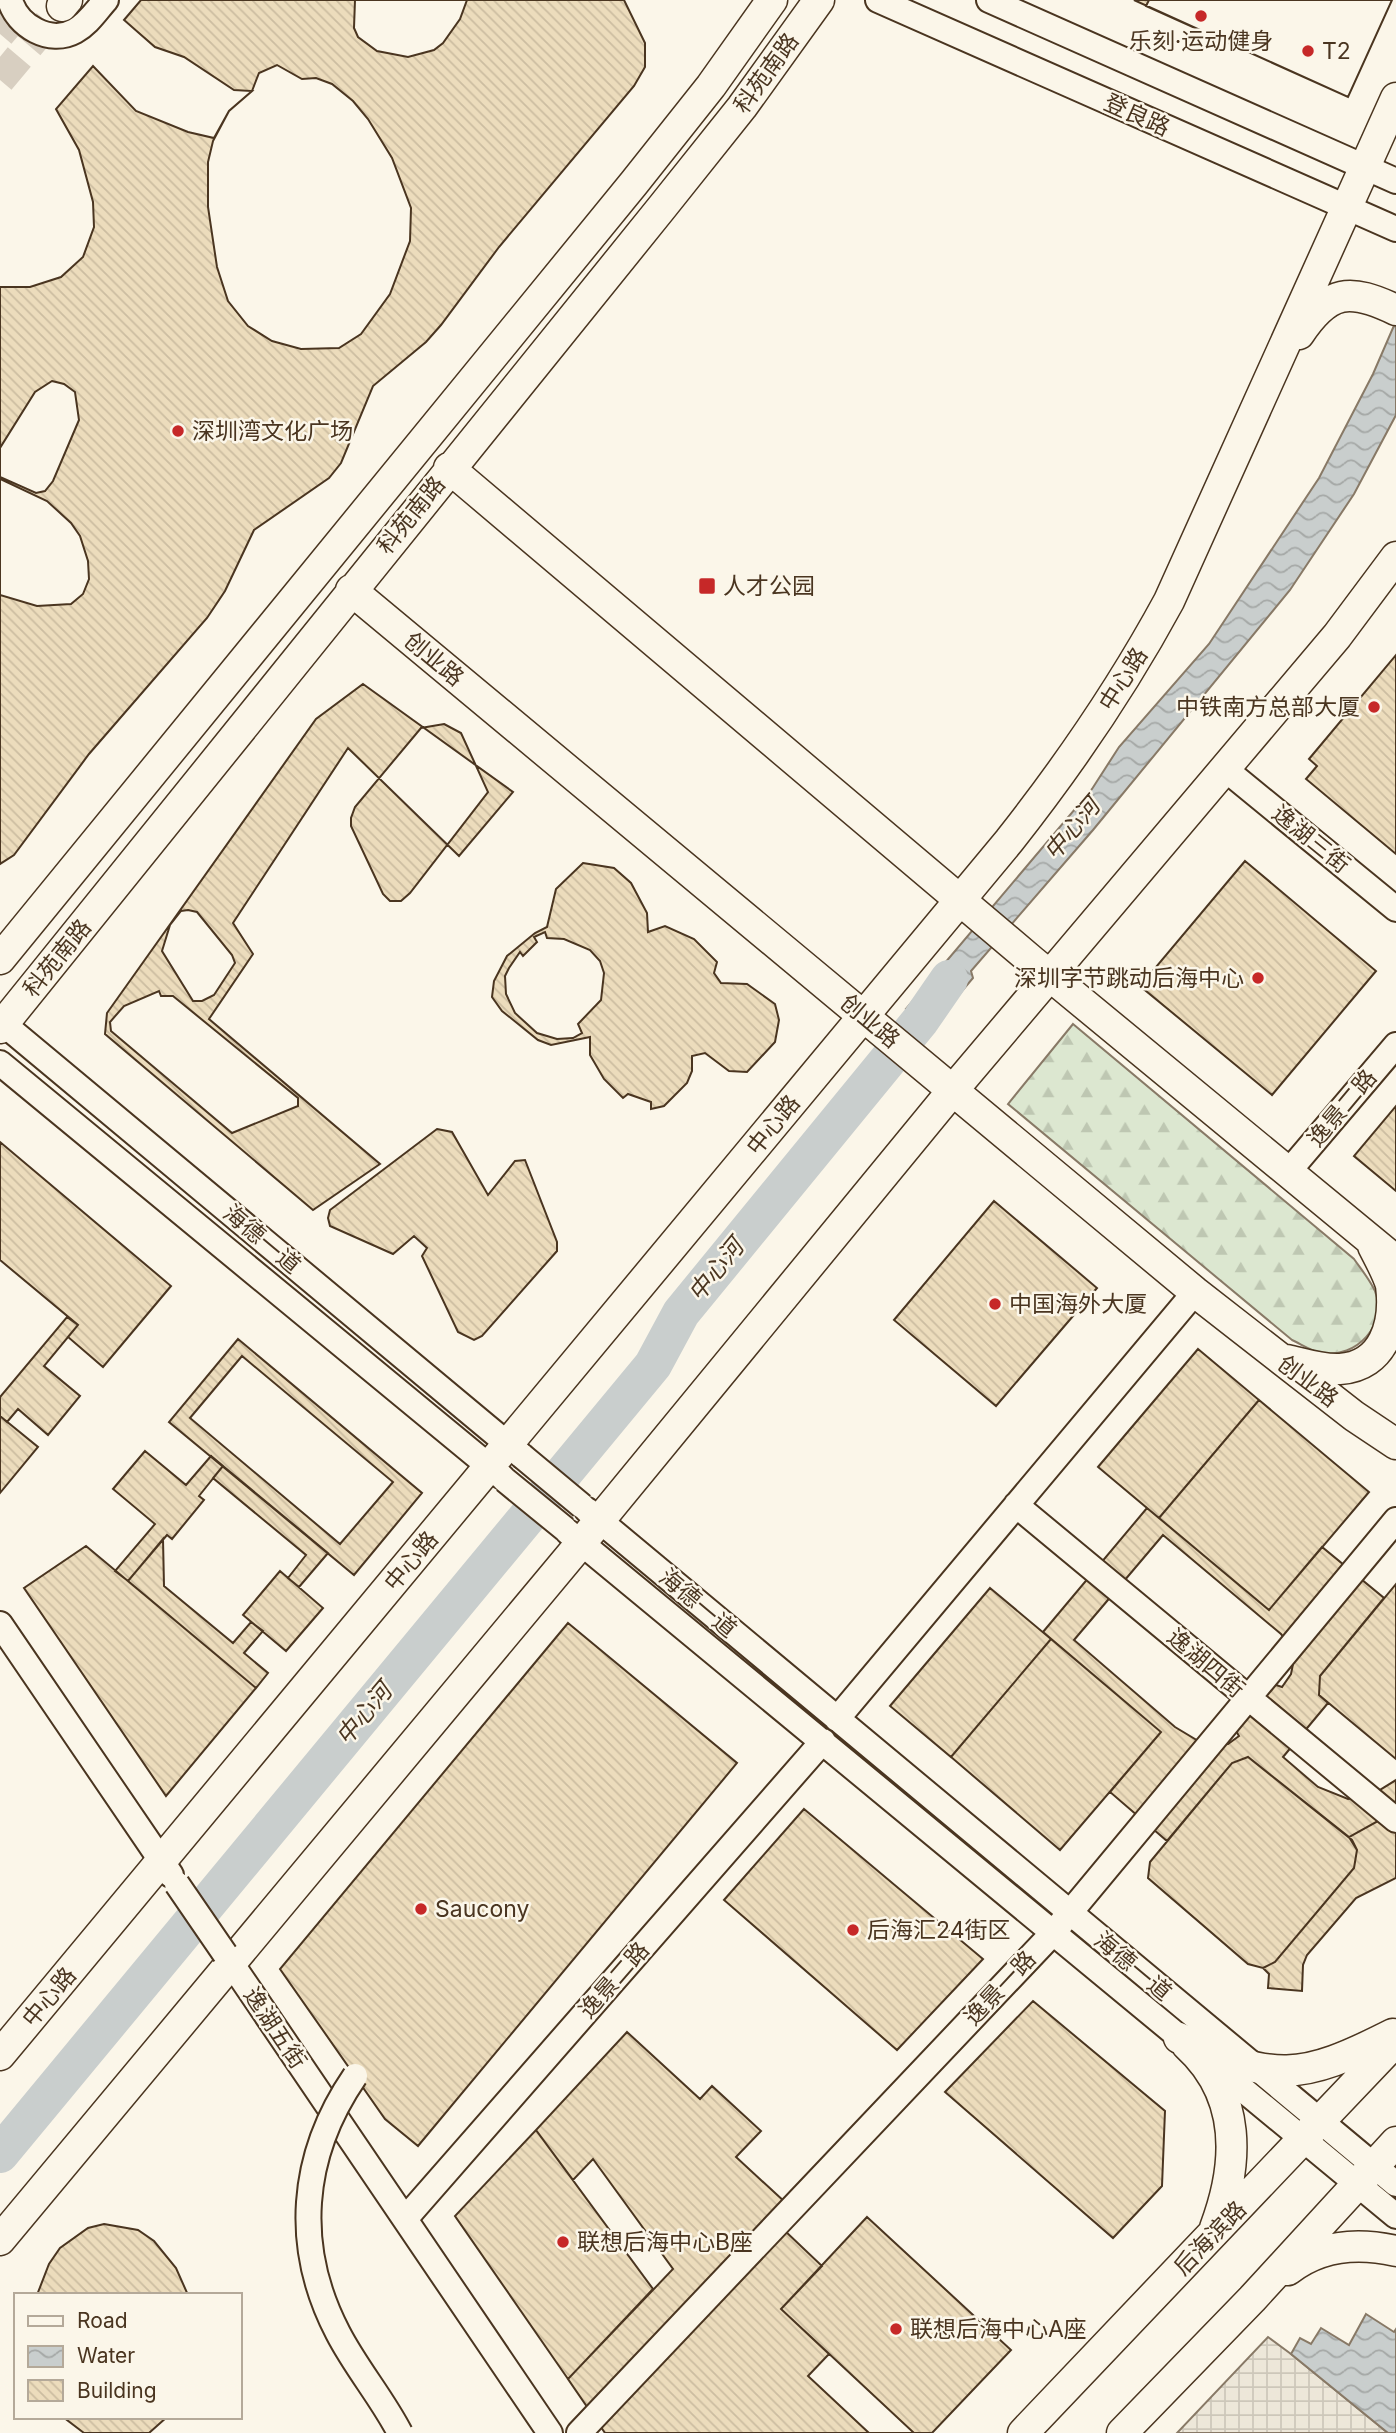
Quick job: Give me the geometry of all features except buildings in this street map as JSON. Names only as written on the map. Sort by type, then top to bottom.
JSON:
[{"type":"main road","name":"科苑南路","points":[[0,958],[634,183],[711,86],[772,0]]},
{"type":"main road","name":"科苑南路","points":[[1,1024],[734,117],[819,0]]},
{"type":"main road","name":"中心路","points":[[0,2055],[169,1873],[964,904],[1041,799],[1134,663],[1169,601],[1396,98]]},
{"type":"main road","points":[[1267,383],[1306,323],[1333,300],[1356,294],[1396,310]]},
{"type":"main road","points":[[449,468],[964,904],[1396,1261]]},
{"type":"main road","points":[[0,2239],[582,1525],[1041,968],[1225,769],[1338,636],[1396,557]]},
{"type":"main road","name":"创业路","points":[[351,590],[1195,1292],[1276,1357],[1396,1444]]},
{"type":"main road","points":[[1276,1357],[1314,1367],[1339,1369],[1366,1362],[1386,1344],[1394,1326],[1395,1307],[1391,1285],[1369,1237]]},
{"type":"main road","points":[[1179,2038],[1218,2056],[1255,2067],[1286,2072],[1313,2069],[1336,2062],[1396,2033]]},
{"type":"main road","points":[[1179,2038],[1207,2063],[1220,2092],[1234,2144],[1232,2169],[1212,2237]]},
{"type":"main road","name":"后海滨路","points":[[1024,2433],[1396,2041]]},
{"type":"main road","points":[[1122,2433],[1375,2178],[1396,2142]]},
{"type":"main road","points":[[1252,2299],[1306,2256],[1355,2245],[1396,2251]]},
{"type":"street","points":[[10,0],[13,12],[22,22],[56,36],[78,30],[106,0]]},
{"type":"street","name":"登良路","points":[[878,0],[1387,225]]},
{"type":"street","name":"登良路","points":[[989,0],[1395,180]]},
{"type":"street","name":"逸湖三街","points":[[1225,769],[1396,909]]},
{"type":"street","name":"海德一道","points":[[1,1024],[582,1525],[823,1741],[1179,2038],[1375,2178],[1396,2216]]},
{"type":"street","name":"逸景二路","points":[[1289,1171],[1396,1045]]},
{"type":"street","name":"海德一道","points":[[0,1063],[506,1462]]},
{"type":"street","points":[[837,1719],[1195,1292]]},
{"type":"street","name":"逸湖四街","points":[[1016,1505],[1396,1820]]},
{"type":"street","name":"逸景一路","points":[[579,2433],[1053,1933],[1396,1521]]},
{"type":"street","name":"海德一道","points":[[582,1525],[837,1719],[1255,2067],[1312,2131]]},
{"type":"street","name":"逸湖五街","points":[[0,1624],[550,2433]]},
{"type":"street","name":"逸景二路","points":[[405,2219],[823,1741]]},
{"type":"street","points":[[355,2076],[329,2119],[313,2165],[306,2220],[316,2282],[337,2332],[400,2433]]},
{"type":"green space","points":[[1073,1024],[1354,1259],[1373,1287],[1378,1303],[1373,1327],[1366,1337],[1357,1345],[1335,1353],[1311,1350],[1292,1340],[1008,1104]]},
{"type":"shaded area","points":[[1268,2337],[1291,2354],[1388,2433],[1177,2433]]},
{"type":"water","points":[[1396,321],[1396,415],[1354,494],[1290,590],[1093,830],[971,971],[973,978],[930,1029],[906,1009],[1092,789],[1119,747],[1209,644],[1319,478],[1373,374]]},
{"type":"water","points":[[1366,2314],[1394,2332],[1396,2329],[1396,2433],[1388,2433],[1291,2354],[1300,2338],[1311,2344],[1321,2328],[1349,2345]]},
{"type":"waterway","name":"中心河","points":[[0,2154],[653,1365],[681,1313],[920,1021],[949,979]]},
{"type":"tunnel","points":[[0,34],[29,0]]},
{"type":"tunnel","points":[[0,80],[62,6]]},
{"type":"place","name":"乐刻·运动健身","points":[[1201,16]]},
{"type":"place","name":"T2","points":[[1308,51]]},
{"type":"place","name":"深圳湾文化广场","points":[[178,431]]},
{"type":"place","name":"人才公园","points":[[707,586]]},
{"type":"place","name":"中铁南方总部大厦","points":[[1374,707]]},
{"type":"place","name":"深圳字节跳动后海中心","points":[[1258,978]]},
{"type":"place","name":"中国海外大厦","points":[[995,1304]]},
{"type":"place","name":"Saucony","points":[[421,1909]]},
{"type":"place","name":"后海汇24街区","points":[[853,1930]]},
{"type":"place","name":"联想后海中心B座","points":[[563,2242]]},
{"type":"place","name":"联想后海中心A座","points":[[896,2329]]}]
